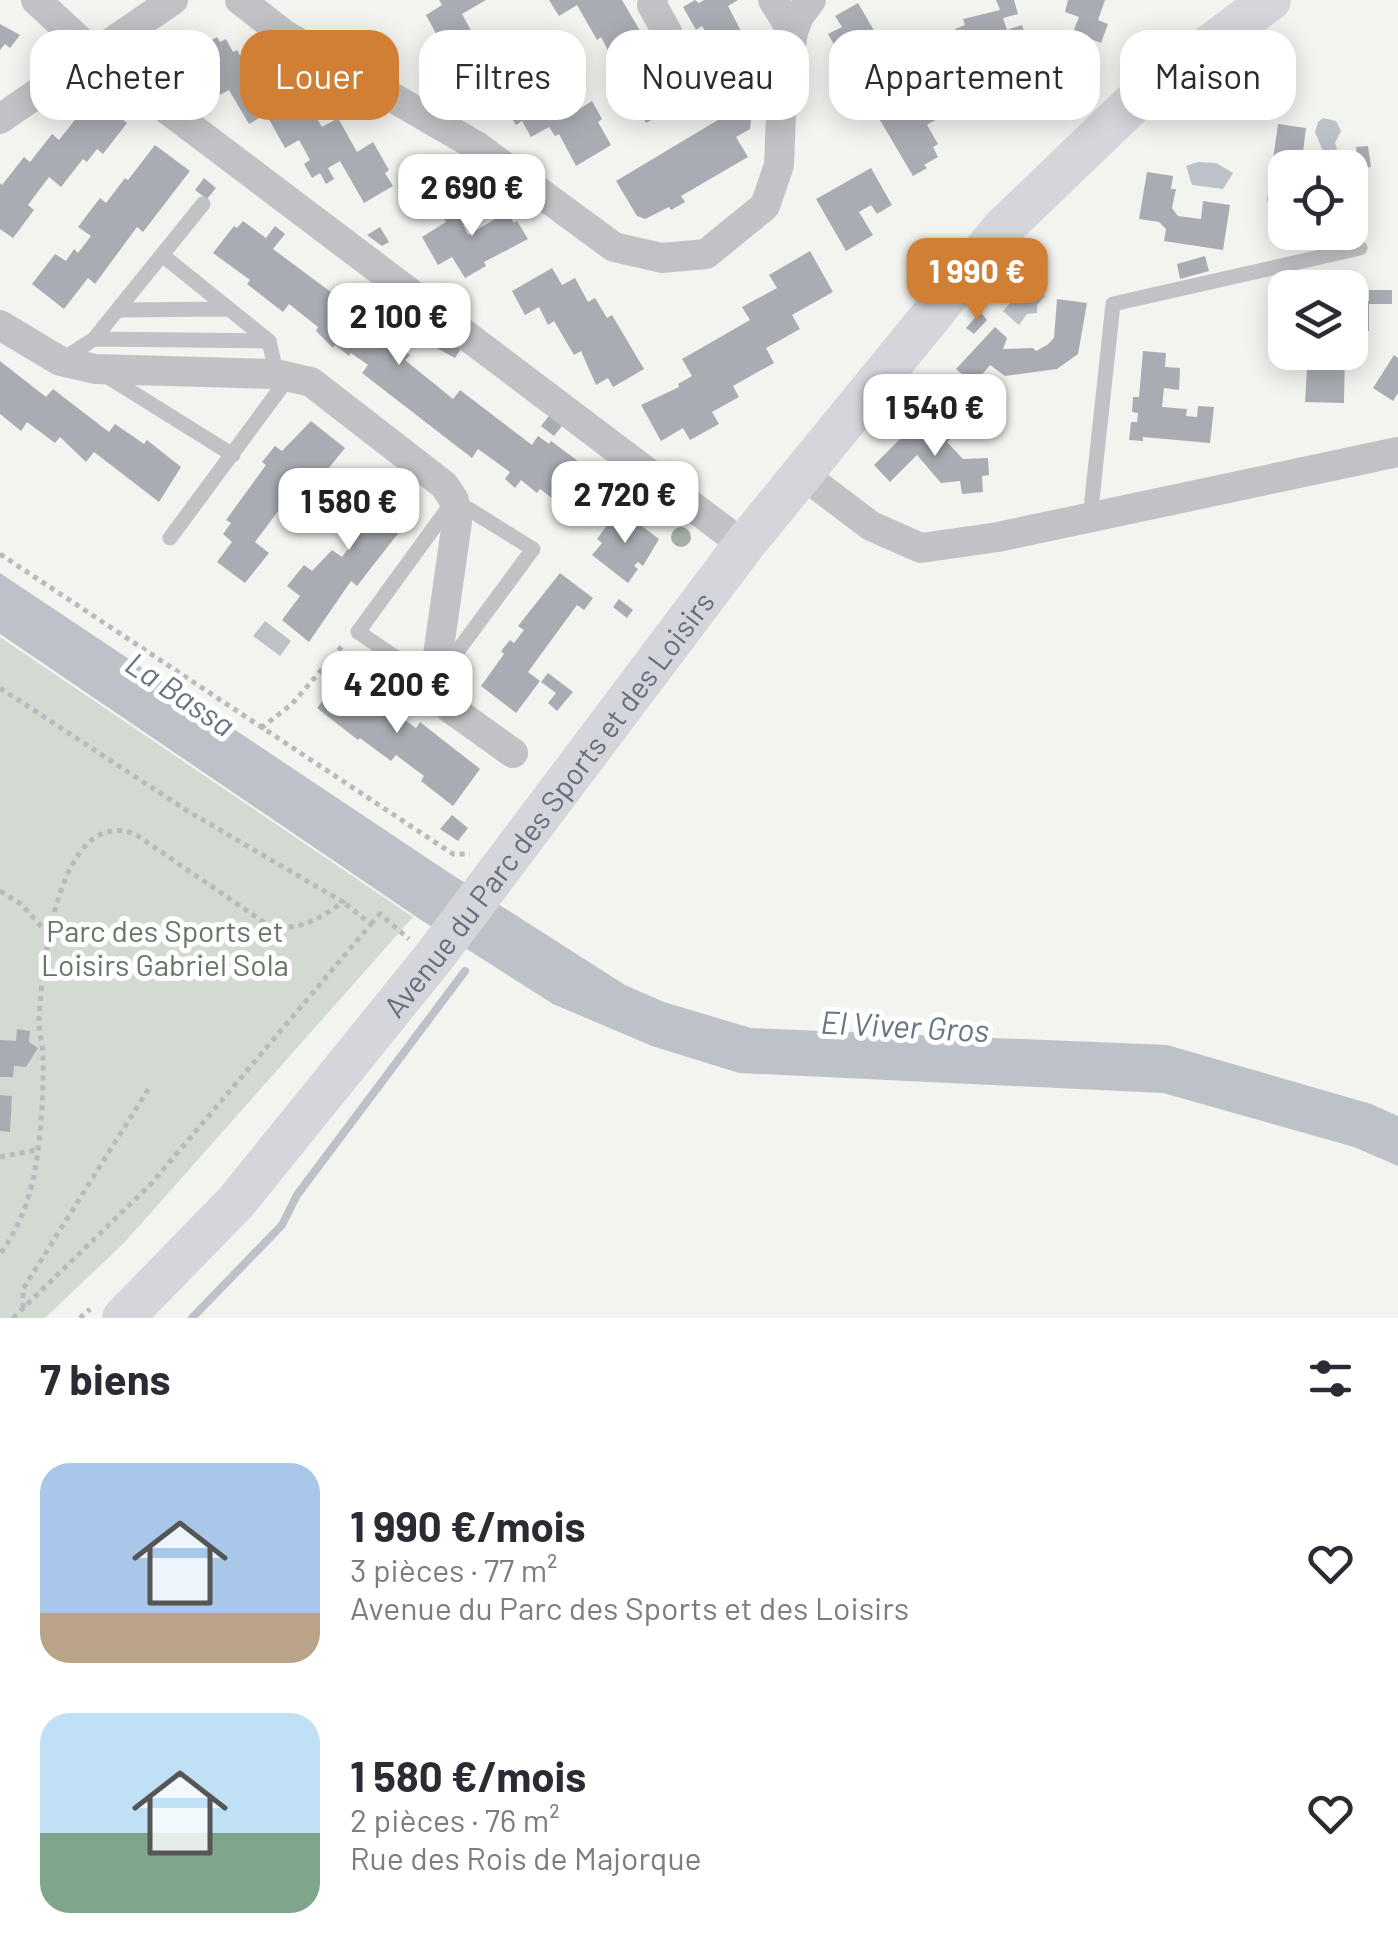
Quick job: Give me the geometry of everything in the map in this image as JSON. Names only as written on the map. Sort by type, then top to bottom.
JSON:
[{"type":"main road","name":"Avenue du Parc des Sports et des Loisirs","points":[[123,1318],[236,1202],[424,951],[483,891],[802,473],[1002,229],[1132,105],[1270,0]]},
{"type":"street","points":[[36,0],[68,30]]},
{"type":"street","points":[[129,30],[172,0]]},
{"type":"street","points":[[240,0],[285,35],[478,147],[614,247],[662,258],[706,254],[765,206],[778,164],[783,120]]},
{"type":"street","points":[[653,0],[666,30]]},
{"type":"street","points":[[772,0],[791,30]]},
{"type":"street","points":[[793,30],[811,0]]},
{"type":"street","points":[[0,119],[30,98]]},
{"type":"street","points":[[181,120],[724,530]]},
{"type":"street","points":[[0,326],[60,361],[95,354],[276,374],[312,382],[444,485],[454,500],[457,522],[434,684],[450,708],[513,752]]},
{"type":"street","points":[[802,473],[871,526],[921,548],[998,537],[1398,452]]},
{"type":"lane","points":[[95,354],[118,310],[203,204]]},
{"type":"lane","points":[[1090,518],[1114,304],[1351,250]]},
{"type":"lane","points":[[162,255],[270,341],[280,389],[170,538]]},
{"type":"lane","points":[[118,310],[230,309]]},
{"type":"lane","points":[[95,354],[270,341]]},
{"type":"lane","points":[[95,354],[233,455]]},
{"type":"lane","points":[[454,500],[533,549],[434,684],[358,632],[454,500]]},
{"type":"path","points":[[0,554],[364,798],[454,854],[459,853]]},
{"type":"path","points":[[261,728],[292,704],[358,632]]},
{"type":"path","points":[[0,688],[186,810],[344,902],[372,924]]},
{"type":"path","points":[[0,1254],[24,1210],[35,1170],[43,1054],[38,1022],[48,934],[66,879],[80,852],[93,838],[108,831],[135,834],[265,923],[280,929],[297,927],[344,902]]},
{"type":"path","points":[[0,891],[21,904],[48,934]]},
{"type":"path","points":[[13,1318],[151,1184],[380,914],[424,951]]},
{"type":"path","points":[[23,1308],[23,1289],[149,1088]]},
{"type":"path","points":[[0,1157],[36,1150]]},
{"type":"green space","name":"Parc des Sports et Loisirs Gabriel Sola","points":[[0,637],[413,917],[124,1243],[45,1318],[0,1318]]},
{"type":"shaded area","points":[[1323,118],[1336,121],[1341,131],[1335,143],[1337,150],[1322,150],[1315,132]]},
{"type":"shaded area","points":[[1216,163],[1233,173],[1223,189],[1192,185],[1186,166]]},
{"type":"shaded area","points":[[1030,281],[1045,296],[1037,305],[1037,313],[1027,314],[1019,325],[1003,311]]},
{"type":"shaded area","points":[[0,573],[448,872],[625,985],[664,1002],[751,1028],[1167,1045],[1371,1104],[1398,1116],[1398,1166],[1354,1147],[1163,1093],[739,1073],[652,1046],[553,1004],[418,918],[0,634]]},
{"type":"shaded area","points":[[265,621],[291,641],[280,656],[253,636]]},
{"type":"building","points":[[439,0],[486,0],[462,14],[471,30],[434,30],[426,15],[442,5]]},
{"type":"building","points":[[549,0],[622,0],[640,30],[606,30],[606,47],[601,37],[597,40],[577,5],[559,16]]},
{"type":"building","points":[[695,0],[738,0],[728,6],[741,30],[704,30],[702,26],[696,30],[683,7]]},
{"type":"building","points":[[996,0],[1014,0],[1018,14],[1003,18],[1007,30],[955,30],[965,25],[963,19],[1000,10]]},
{"type":"building","points":[[1068,0],[1105,0],[1098,20],[1108,24],[1101,43],[1100,30],[1074,30],[1079,17],[1065,12]]},
{"type":"building","points":[[858,3],[874,30],[836,30],[842,27],[835,16]]},
{"type":"building","points":[[0,24],[20,35],[10,48],[5,44],[0,50]]},
{"type":"building","points":[[226,39],[233,52],[237,50],[240,55],[240,109],[229,90],[220,95],[220,42]]},
{"type":"building","points":[[592,101],[611,145],[576,166],[559,134],[555,136],[549,127],[531,137],[522,121],[516,125],[513,120],[586,120],[586,105]]},
{"type":"building","points":[[75,120],[127,123],[103,154],[97,149],[87,162],[83,159],[61,187],[49,177],[28,205],[34,210],[13,238],[0,229],[0,183],[24,157],[30,162],[52,134],[59,140]]},
{"type":"building","points":[[269,120],[318,120],[322,127],[339,120],[357,152],[373,142],[393,186],[364,203],[340,161],[328,168],[334,179],[326,184],[320,173],[312,178],[304,164],[310,160],[299,140],[285,148]]},
{"type":"building","points":[[718,120],[751,120],[750,129],[736,137],[748,157],[681,196],[685,202],[671,210],[669,207],[645,219],[637,216],[616,181]]},
{"type":"building","points":[[880,120],[935,120],[927,125],[938,144],[933,147],[938,157],[913,176]]},
{"type":"building","points":[[1278,124],[1306,128],[1303,150],[1274,150]]},
{"type":"building","points":[[155,145],[190,171],[143,232],[137,227],[95,284],[88,278],[64,309],[32,284],[55,254],[66,261],[74,249],[78,253],[91,236],[78,227],[100,198],[106,203],[125,178],[128,180]]},
{"type":"building","points":[[1368,146],[1371,167],[1368,168],[1368,150],[1356,147]]},
{"type":"building","points":[[871,168],[892,205],[877,214],[871,205],[859,212],[873,235],[846,251],[816,199]]},
{"type":"building","points":[[1147,172],[1173,176],[1171,189],[1176,189],[1172,208],[1178,216],[1201,219],[1203,201],[1230,205],[1223,250],[1164,241],[1166,229],[1159,222],[1139,219]]},
{"type":"building","points":[[204,178],[216,188],[207,199],[195,190]]},
{"type":"building","points":[[463,197],[475,218],[463,225],[468,235],[507,212],[528,239],[484,262],[486,266],[465,278],[452,257],[438,265],[422,237],[446,222],[440,211]]},
{"type":"building","points":[[243,221],[266,238],[275,226],[285,234],[273,249],[390,336],[388,339],[410,355],[405,360],[453,399],[460,390],[532,445],[538,436],[549,444],[551,441],[590,470],[562,506],[521,480],[515,488],[505,479],[510,472],[478,449],[472,458],[362,373],[368,365],[335,345],[333,348],[316,331],[318,327],[289,304],[283,312],[247,284],[250,280],[213,253],[234,226],[237,228]]},
{"type":"building","points":[[380,227],[389,242],[382,246],[367,235]]},
{"type":"building","points":[[810,251],[833,292],[792,315],[800,329],[766,348],[774,363],[733,386],[739,397],[712,412],[719,424],[690,440],[683,428],[661,441],[641,405],[679,387],[692,376],[682,359],[750,320],[742,307],[777,288],[769,275]]},
{"type":"building","points":[[1205,256],[1209,271],[1180,279],[1177,264]]},
{"type":"building","points":[[552,268],[562,285],[575,278],[588,302],[595,298],[607,318],[612,315],[644,369],[613,387],[608,378],[596,385],[581,351],[574,355],[554,321],[548,325],[539,307],[525,315],[512,291]]},
{"type":"building","points":[[1369,290],[1392,290],[1392,304],[1369,304],[1368,331],[1368,301]]},
{"type":"building","points":[[1057,299],[1087,303],[1078,354],[1057,369],[1005,376],[990,365],[974,384],[956,369],[995,327],[1007,338],[1003,349],[1036,351],[1047,345],[1054,338]]},
{"type":"building","points":[[980,312],[987,320],[974,334],[966,328]]},
{"type":"building","points":[[438,332],[461,349],[455,358],[429,344]]},
{"type":"building","points":[[1143,351],[1166,353],[1165,367],[1180,368],[1179,390],[1164,388],[1162,407],[1187,409],[1186,416],[1197,417],[1198,406],[1214,407],[1210,443],[1143,437],[1143,441],[1129,440],[1131,422],[1137,422],[1138,413],[1132,412],[1133,397],[1139,397]]},
{"type":"building","points":[[1394,355],[1398,358],[1398,393],[1393,401],[1373,388]]},
{"type":"building","points":[[0,361],[46,397],[53,389],[109,432],[115,424],[144,444],[147,440],[181,467],[159,502],[94,452],[86,462],[60,437],[55,443],[27,422],[21,431],[0,414]]},
{"type":"building","points":[[1307,370],[1345,370],[1344,403],[1305,402]]},
{"type":"building","points":[[549,416],[562,426],[554,436],[541,426]]},
{"type":"building","points":[[936,420],[952,437],[947,442],[963,459],[988,458],[989,475],[982,476],[983,492],[962,494],[960,481],[941,483],[917,455],[890,482],[874,465],[910,429],[918,437]]},
{"type":"building","points":[[311,421],[345,448],[319,480],[308,471],[255,542],[269,553],[245,583],[217,562],[232,542],[223,534],[231,523],[226,520],[275,446],[282,451]]},
{"type":"building","points":[[374,470],[410,498],[404,505],[414,513],[357,586],[351,581],[309,642],[282,620],[300,596],[287,586],[304,565],[312,571],[332,550],[342,557],[352,543],[340,533],[348,523],[337,516]]},
{"type":"building","points":[[619,509],[659,539],[643,566],[638,562],[634,566],[638,569],[628,583],[592,555],[602,543],[597,539]]},
{"type":"building","points":[[560,573],[593,598],[584,610],[577,605],[528,672],[540,681],[516,713],[481,686],[504,654],[501,651],[524,630],[518,626]]},
{"type":"building","points":[[619,599],[633,610],[627,618],[613,607]]},
{"type":"building","points":[[348,667],[389,698],[384,705],[416,728],[420,722],[480,769],[453,806],[421,781],[424,776],[396,755],[391,761],[317,708]]},
{"type":"building","points":[[548,673],[573,692],[557,711],[548,703],[556,693],[541,682]]},
{"type":"building","points":[[452,815],[468,828],[458,841],[440,829]]},
{"type":"building","points":[[17,1029],[30,1031],[29,1042],[38,1048],[26,1067],[14,1066],[13,1077],[0,1077],[0,1040],[16,1041]]},
{"type":"building","points":[[0,1095],[12,1096],[10,1132],[0,1131]]},
{"type":"waterway","points":[[192,1318],[282,1225],[297,1195],[465,971]]},
{"type":"water label","name":"La Bassa","points":[[181,693]]},
{"type":"water label","name":"El Viver Gros","points":[[905,1025]]}]
